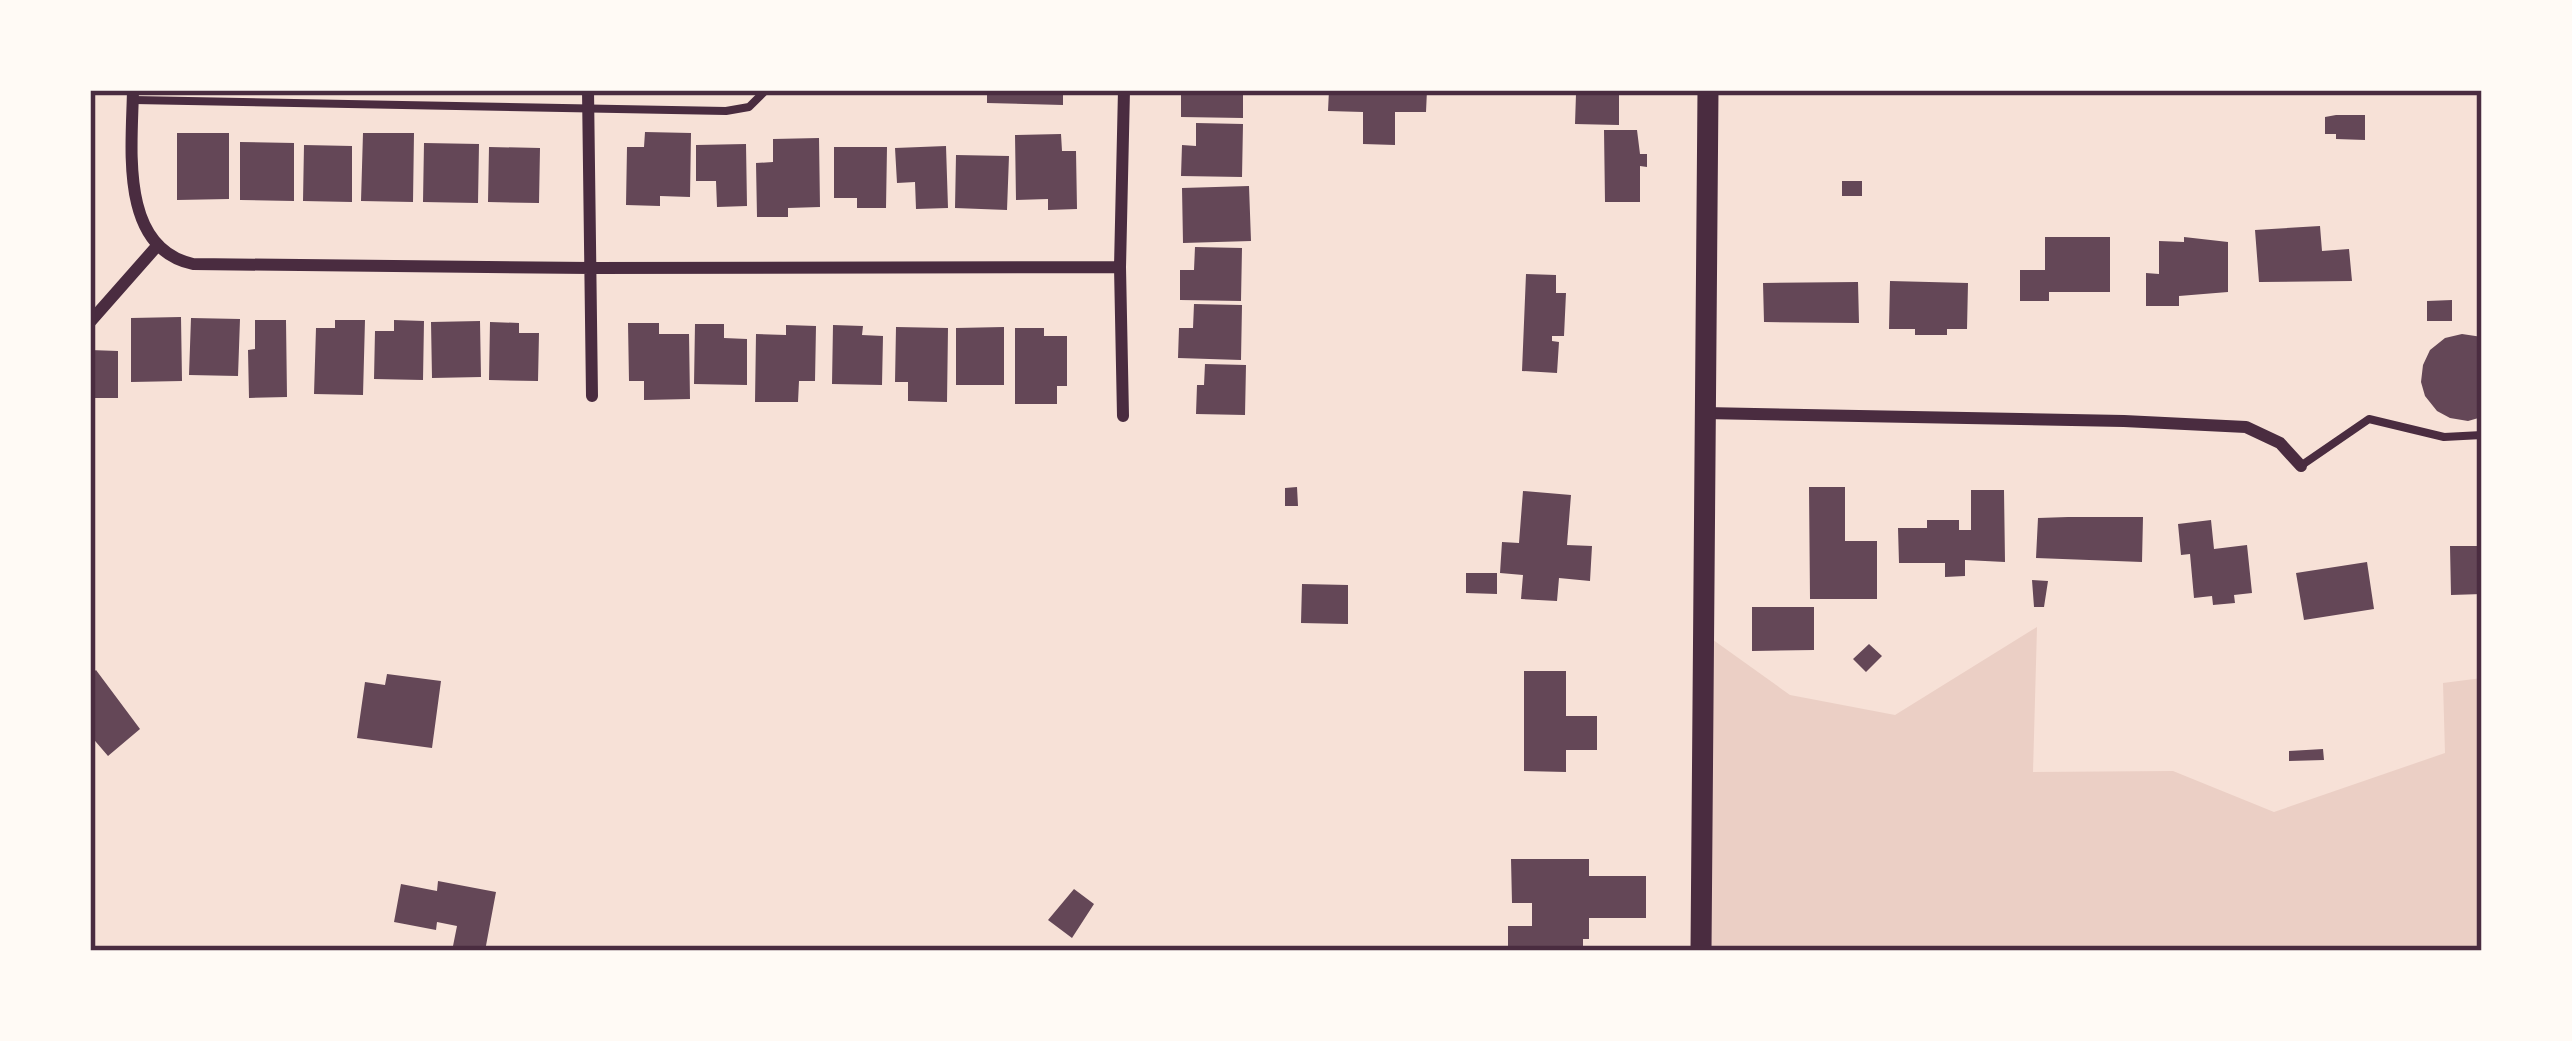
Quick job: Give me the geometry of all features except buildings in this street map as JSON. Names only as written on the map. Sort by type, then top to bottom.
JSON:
[{"type":"street","points":[[588,90],[592,396]]},
{"type":"street","points":[[1123,416],[1124,90]]},
{"type":"street","points":[[1701,951],[1708,90]]},
{"type":"street","points":[[133,95],[137,209],[157,246],[167,255],[193,263],[1120,267]]},
{"type":"street","points":[[90,322],[157,246]]},
{"type":"street","points":[[1704,413],[2246,427],[2280,443],[2301,466]]},
{"type":"lane","points":[[133,95],[726,111],[749,107],[766,90]]},
{"type":"lane","points":[[2301,466],[2369,419],[2444,437],[2482,435]]},
{"type":"shaded area","points":[[2037,627],[2033,772],[2173,771],[2274,812],[2445,753],[2443,683],[2482,678],[2482,951],[1701,951],[1702,632],[1790,695],[1895,715]]}]
